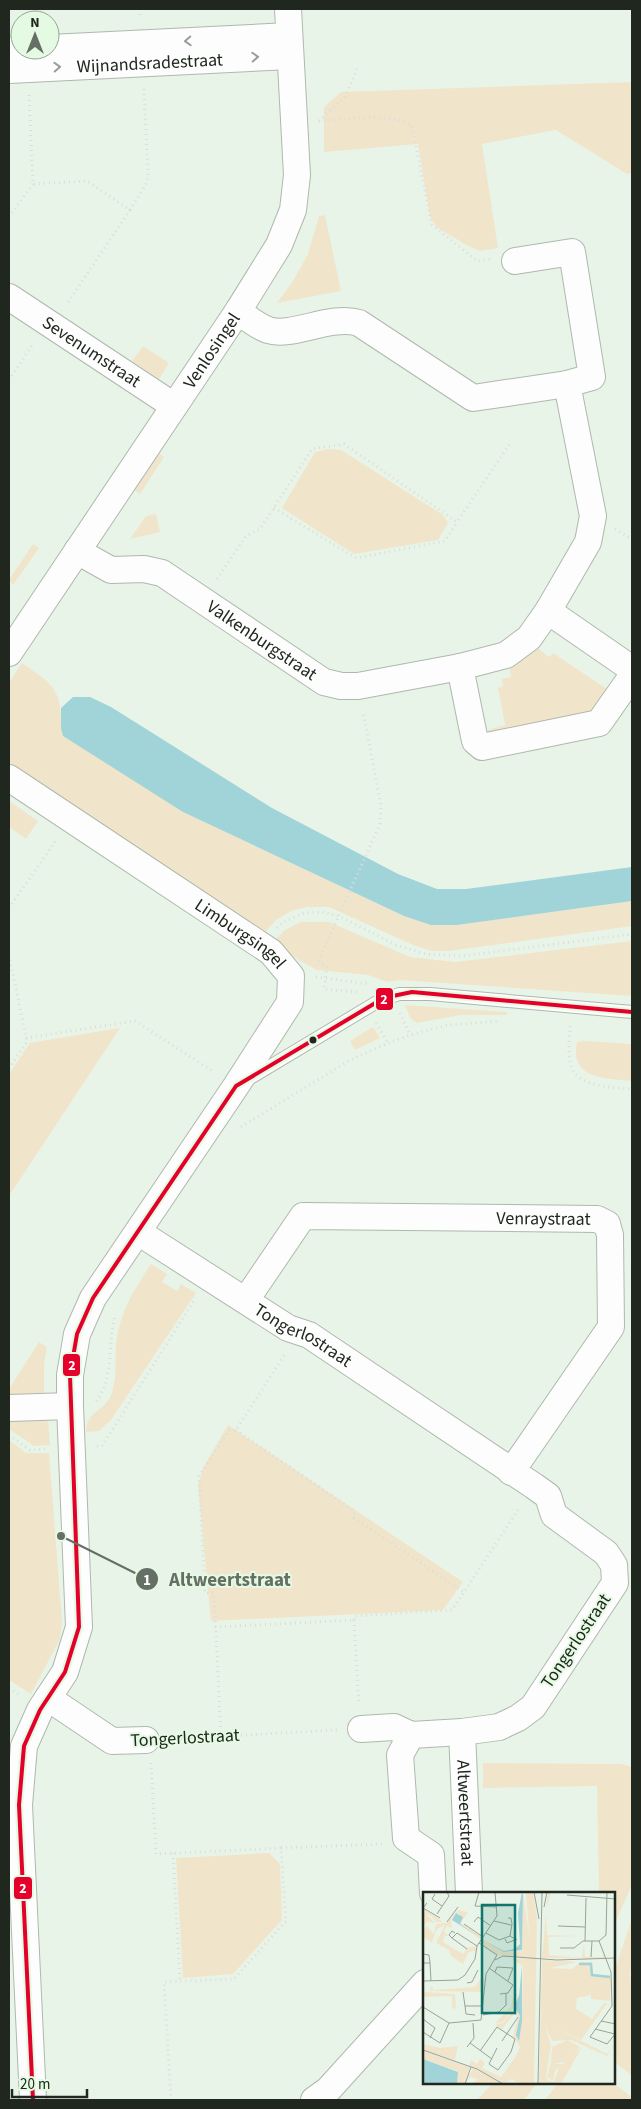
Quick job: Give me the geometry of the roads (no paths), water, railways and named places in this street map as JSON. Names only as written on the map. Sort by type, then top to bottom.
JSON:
[{"type":"street","name":"Venlosingel","points":[[9,653],[18,619],[77,551],[238,311],[279,246],[292,210],[297,175],[288,9]]},
{"type":"street","points":[[60,48],[290,46]]},
{"type":"street","name":"Wijnandsradestraat","points":[[9,50],[19,63],[142,63],[290,46]]},
{"type":"street","points":[[238,311],[258,325],[276,332],[344,320],[359,324],[473,398],[567,384],[592,377],[572,252],[515,261]]},
{"type":"street","name":"Sevenumstraat","points":[[9,297],[174,406]]},
{"type":"street","name":"Valkenburgstraat","points":[[77,551],[97,564],[111,570],[144,569],[162,573],[324,682],[341,686],[358,686],[460,667],[506,655],[529,638],[548,611],[588,542],[593,516],[567,384]]},
{"type":"street","points":[[548,611],[632,669]]},
{"type":"street","points":[[460,667],[474,741],[482,747],[599,724],[632,676]]},
{"type":"street","name":"Limburgsingel","points":[[9,778],[262,945],[271,952],[291,976],[290,1002],[236,1086],[93,1298],[77,1334],[70,1375],[70,1406],[79,1627],[66,1672],[40,1710],[24,1746],[19,1805],[18,1972],[33,2100]]},
{"type":"street","name":"Venraystraat","points":[[246,1300],[303,1216],[598,1219],[607,1224],[610,1235],[611,1327],[511,1472]]},
{"type":"street","name":"Tongerlostraat","points":[[138,1232],[288,1328],[309,1335],[534,1486],[548,1496],[554,1515],[606,1553],[614,1565],[615,1583],[533,1707],[518,1718],[499,1727],[462,1732],[411,1735],[394,1728],[361,1729]]},
{"type":"street","points":[[9,1408],[70,1406]]},
{"type":"street","name":"Tongerlostraat","points":[[48,1698],[112,1741],[148,1740]]},
{"type":"street","name":"Altweertstraat","points":[[462,1732],[469,1892]]},
{"type":"street","name":"Altweertstraat","points":[[411,1735],[400,1754],[406,1838],[431,1856],[433,1892]]},
{"type":"street","points":[[314,2100],[328,2090],[423,1985]]},
{"type":"lane","points":[[236,1086],[377,1002],[399,994],[430,994],[632,1012]]},
{"type":"water","points":[[73,697],[90,697],[111,707],[272,808],[398,874],[437,889],[466,889],[632,867],[632,901],[457,925],[431,925],[404,916],[183,812],[63,736],[61,708]]},
{"type":"place","name":"Altweertstraat","points":[[61,1536]]}]
